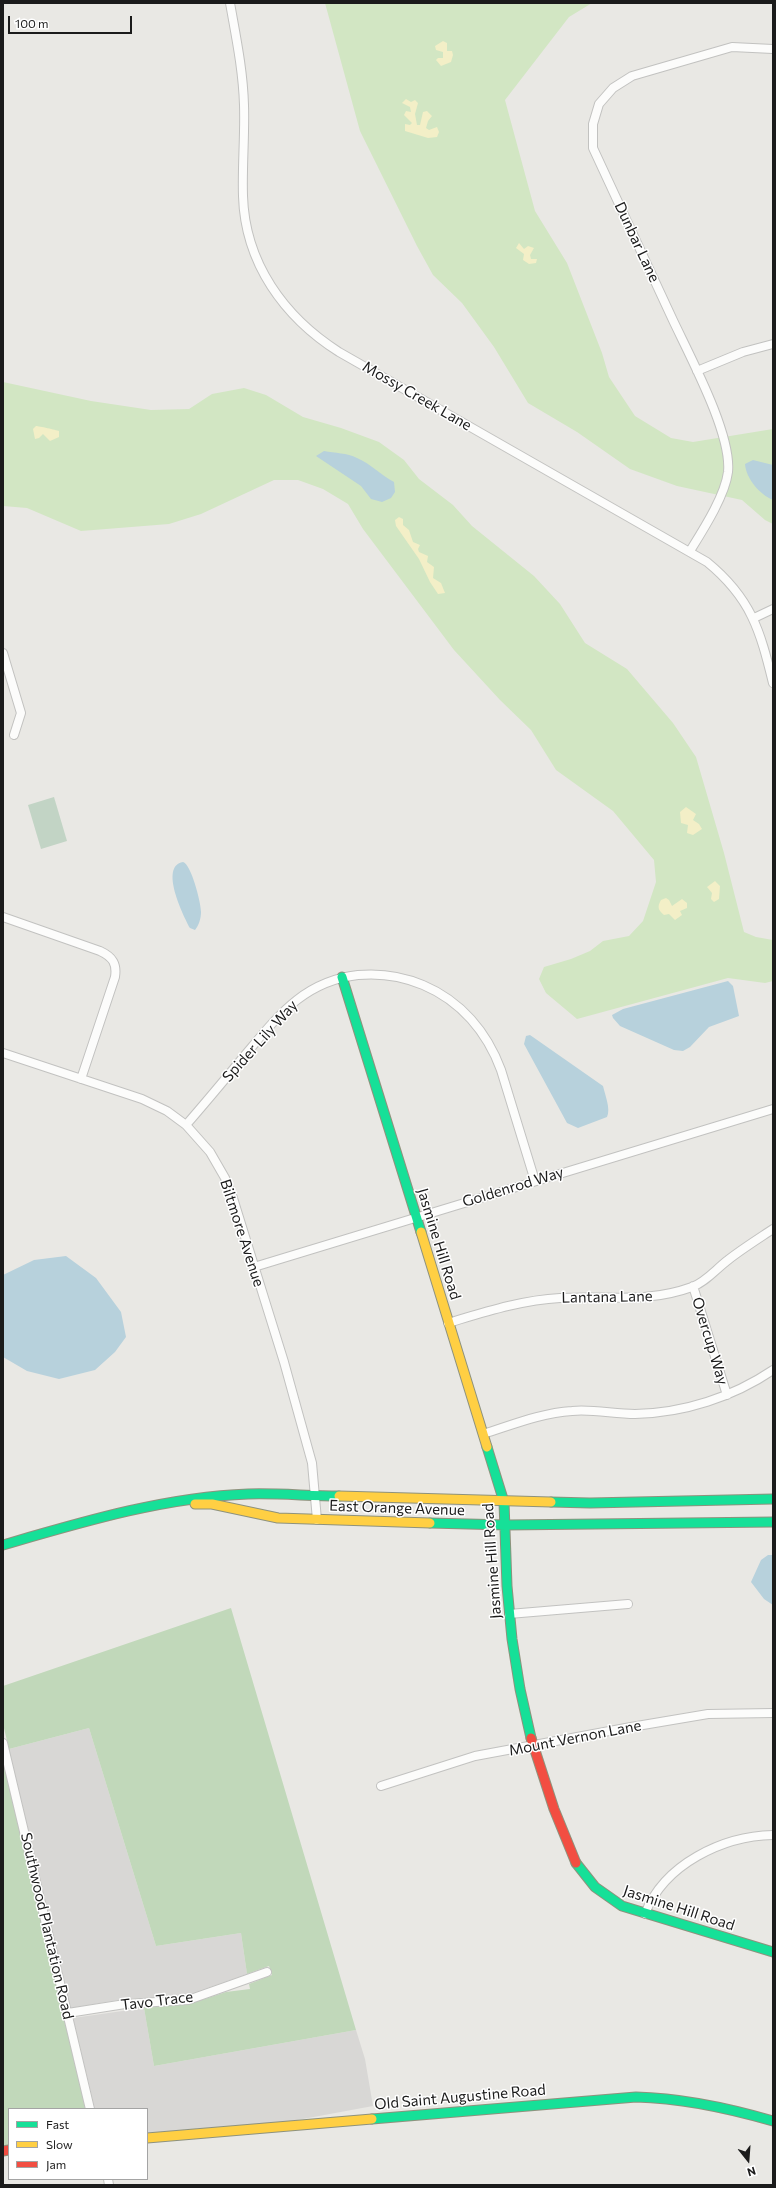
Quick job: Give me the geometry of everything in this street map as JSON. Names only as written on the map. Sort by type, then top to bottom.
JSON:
[{"type":"street","name":"Mossy Creek Lane","points":[[230,3],[243,73],[243,196],[247,229],[254,252],[264,276],[287,309],[316,337],[339,352],[690,551],[725,578],[754,618],[764,645],[773,683]]},
{"type":"street","name":"Dunbar Lane","points":[[690,551],[719,499],[728,472],[723,435],[697,371],[593,148],[593,124],[599,104],[613,88],[632,76],[732,47],[773,49]]},
{"type":"street","points":[[697,371],[743,352],[773,344]]},
{"type":"street","points":[[754,618],[773,609]]},
{"type":"street","points":[[3,653],[21,713],[14,735]]},
{"type":"street","points":[[3,917],[100,952],[112,958],[115,963],[115,977],[81,1079]]},
{"type":"street","name":"Spider Lily Way","points":[[186,1125],[290,1005],[318,986],[342,977],[371,974],[402,978],[432,989],[452,1000],[463,1010],[484,1035],[495,1054],[535,1181]]},
{"type":"street","name":"Jasmine Hill Road","points":[[342,977],[504,1502],[509,1614],[515,1666],[533,1746],[569,1849],[582,1874],[597,1889],[612,1900],[645,1914],[773,1952]]},
{"type":"street","name":"Biltmore Avenue","points":[[3,1053],[156,1105],[186,1125],[210,1152],[225,1178],[284,1362],[312,1463],[317,1520]]},
{"type":"street","name":"Goldenrod Way","points":[[254,1267],[773,1109]]},
{"type":"street","name":"Lantana Lane","points":[[448,1323],[531,1301],[560,1298],[648,1298],[694,1286],[773,1229]]},
{"type":"street","name":"Overcup Way","points":[[694,1286],[727,1395]]},
{"type":"street","points":[[483,1434],[551,1414],[572,1410],[610,1413],[665,1412],[688,1407],[727,1395],[773,1370]]},
{"type":"street","name":"East Orange Avenue","points":[[3,1545],[79,1523],[165,1503],[206,1497],[248,1494],[504,1502],[590,1503],[773,1499]]},
{"type":"street","name":"East Orange Avenue","points":[[165,1503],[212,1504],[278,1518],[317,1520],[506,1525],[773,1522]]},
{"type":"street","points":[[509,1614],[628,1604]]},
{"type":"street","name":"Mount Vernon Lane","points":[[381,1786],[476,1756],[690,1716],[732,1713],[773,1713]]},
{"type":"street","name":"Southwood Plantation Road","points":[[3,1743],[90,2108]]},
{"type":"street","points":[[645,1914],[649,1903],[670,1878],[703,1853],[734,1840],[773,1835]]},
{"type":"street","name":"Tavo Trace","points":[[68,2013],[125,2004],[188,2000],[266,1972]]},
{"type":"street","name":"Old Saint Augustine Road","points":[[148,2138],[636,2097],[665,2097],[695,2101],[773,2121]]},
{"type":"shaded area","points":[[89,1728],[156,1946],[241,1933],[247,1974],[187,1995],[124,1999],[71,2008],[9,1749]]},
{"type":"shaded area","points":[[144,2008],[154,2066],[356,2030],[365,2059],[373,2106],[292,2121],[148,2133],[148,2108],[95,2108],[73,2018]]},
{"type":"green space","points":[[325,3],[592,3],[569,17],[505,100],[535,211],[567,263],[602,353],[609,377],[635,416],[671,438],[693,442],[773,429],[773,524],[765,520],[742,500],[677,486],[630,469],[577,432],[528,403],[494,347],[462,303],[433,275],[417,246],[360,131]]},
{"type":"green space","points":[[3,382],[91,401],[151,410],[189,409],[212,394],[244,388],[266,395],[303,417],[341,428],[379,442],[404,460],[419,479],[453,505],[472,526],[534,576],[560,604],[585,643],[627,669],[673,723],[696,757],[724,853],[744,932],[756,937],[773,940],[773,981],[765,983],[728,978],[577,1019],[546,993],[539,979],[544,967],[571,959],[590,951],[603,941],[629,936],[643,921],[656,882],[654,860],[613,811],[556,770],[531,730],[500,700],[454,650],[363,529],[348,504],[323,489],[298,480],[274,480],[201,514],[169,524],[81,531],[27,508],[3,506]]},
{"type":"green space","points":[[54,797],[67,841],[41,849],[28,805]]},
{"type":"green space","points":[[231,1608],[356,2030],[154,2066],[144,2008],[189,2004],[226,1992],[250,1989],[249,1984],[272,1975],[269,1966],[247,1974],[241,1933],[156,1946],[89,1728],[9,1749],[3,1724],[3,1686]]},
{"type":"green space","points":[[3,1760],[86,2108],[8,2108],[8,2145],[3,2146]]},
{"type":"sand","points":[[443,41],[447,43],[447,51],[452,51],[453,55],[451,62],[441,66],[436,60],[438,58],[443,58],[443,52],[436,50],[435,46]]},
{"type":"sand","points":[[406,99],[411,102],[415,100],[418,103],[415,114],[417,125],[420,125],[423,112],[427,111],[432,116],[428,121],[426,128],[429,130],[437,127],[439,132],[437,137],[428,138],[405,131],[405,124],[410,125],[412,123],[404,115],[406,111],[411,112],[410,107],[402,103]]},
{"type":"sand","points":[[519,243],[524,249],[528,246],[534,248],[530,255],[531,259],[537,259],[536,263],[529,264],[523,260],[524,254],[516,248]]},
{"type":"sand","points":[[36,426],[59,431],[59,437],[50,441],[43,434],[39,438],[35,439],[33,429]]},
{"type":"sand","points":[[399,517],[403,519],[403,525],[409,530],[413,542],[420,545],[418,549],[419,552],[428,556],[427,562],[434,567],[433,578],[441,583],[445,593],[438,594],[430,582],[419,559],[396,526],[395,520]]},
{"type":"sand","points":[[686,807],[696,814],[693,820],[699,824],[702,829],[693,835],[687,833],[688,825],[681,823],[680,812]]},
{"type":"sand","points":[[715,881],[720,886],[719,899],[714,902],[711,899],[712,893],[707,887]]},
{"type":"sand","points":[[666,898],[672,906],[682,899],[687,903],[687,908],[680,911],[682,915],[675,920],[669,914],[664,915],[659,910],[661,900]]},
{"type":"water","points":[[324,451],[341,453],[362,460],[394,482],[395,492],[391,498],[382,502],[371,499],[361,486],[316,456]]},
{"type":"water","points":[[753,460],[773,465],[773,500],[758,490],[748,475],[745,464]]},
{"type":"water","points":[[183,862],[186,864],[192,876],[201,907],[200,919],[195,930],[190,928],[178,902],[173,881],[173,872],[176,865]]},
{"type":"water","points":[[728,981],[733,986],[739,1016],[709,1027],[690,1047],[683,1051],[674,1050],[620,1026],[612,1015],[623,1009]]},
{"type":"water","points":[[530,1035],[603,1086],[608,1106],[607,1117],[578,1128],[567,1123],[524,1044],[526,1036]]},
{"type":"water","points":[[66,1256],[96,1278],[121,1312],[126,1337],[115,1352],[95,1370],[59,1379],[27,1371],[3,1357],[3,1275],[34,1260]]},
{"type":"water","points":[[768,1555],[773,1555],[773,1605],[764,1599],[751,1582],[761,1560]]},
{"type":"traffic: fast","points":[[342,977],[421,1232]]},
{"type":"traffic: fast","points":[[487,1447],[504,1502],[507,1586],[512,1639],[520,1689],[531,1738]]},
{"type":"traffic: fast","points":[[3,1545],[124,1512],[186,1500],[248,1494],[339,1496]]},
{"type":"traffic: fast","points":[[551,1502],[590,1503],[773,1499]]},
{"type":"traffic: fast","points":[[430,1523],[506,1525],[773,1522]]},
{"type":"traffic: fast","points":[[576,1863],[595,1887],[622,1906],[773,1952]]},
{"type":"traffic: fast","points":[[372,2119],[636,2097],[671,2099],[705,2104],[773,2121]]},
{"type":"traffic: slow","points":[[421,1232],[487,1447]]},
{"type":"traffic: slow","points":[[339,1496],[551,1502]]},
{"type":"traffic: slow","points":[[195,1504],[212,1504],[278,1518],[430,1523]]},
{"type":"traffic: slow","points":[[148,2138],[372,2119]]},
{"type":"traffic: jam","points":[[531,1738],[554,1809],[576,1863]]},
{"type":"traffic: jam","points":[[3,2151],[8,2150]]}]
